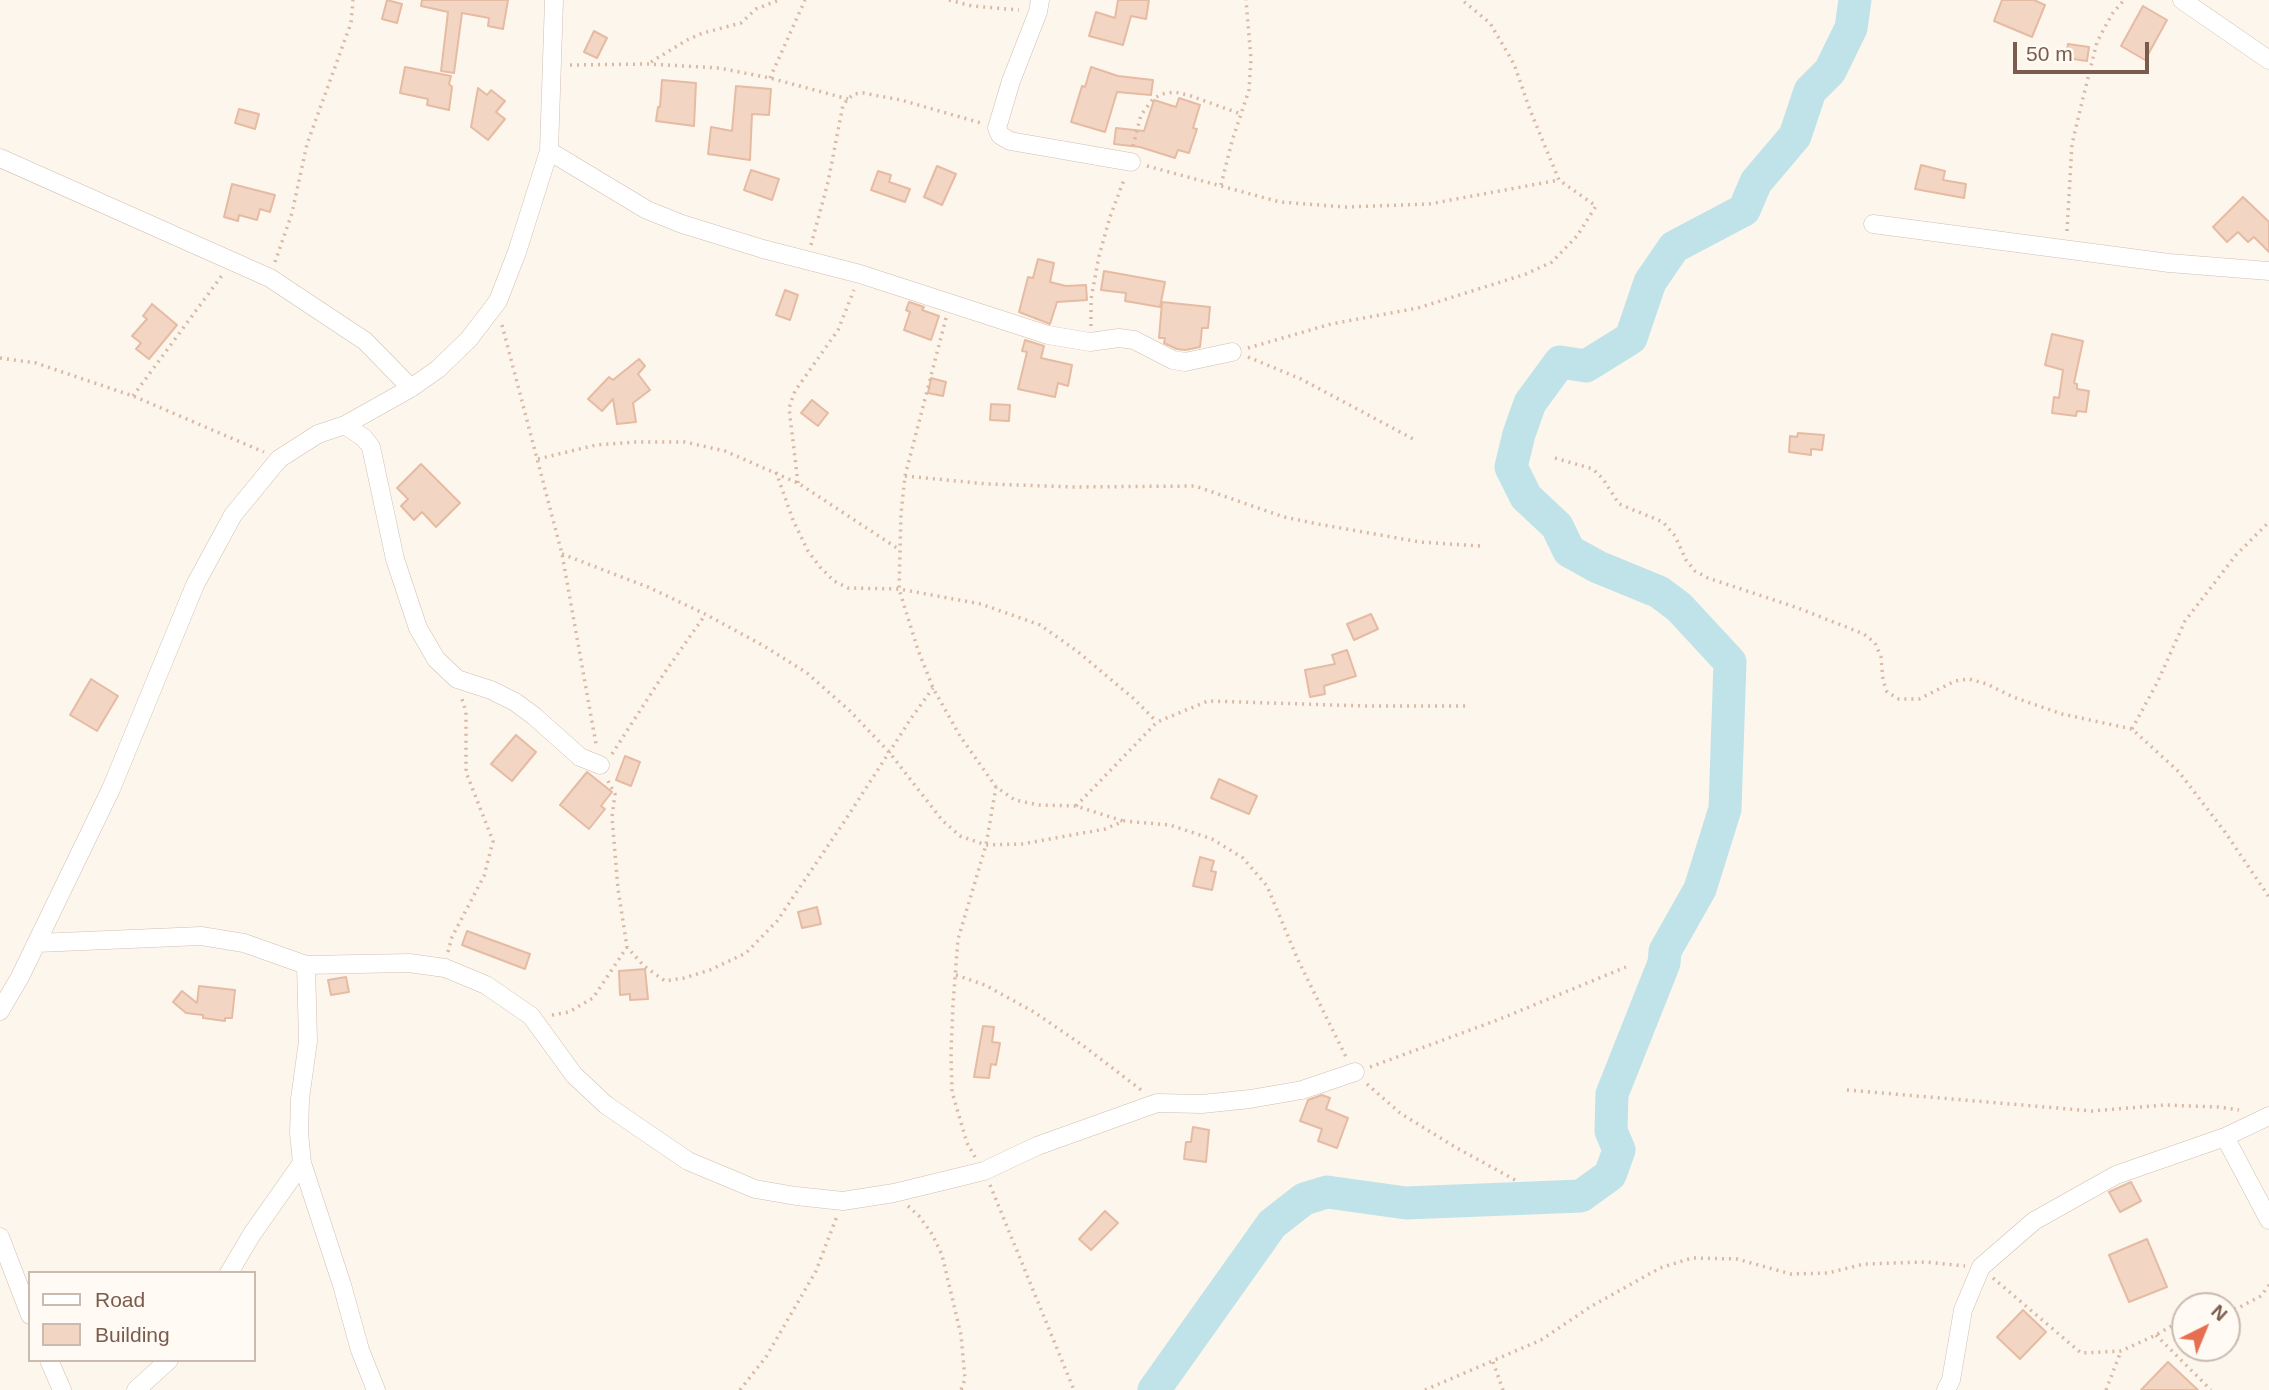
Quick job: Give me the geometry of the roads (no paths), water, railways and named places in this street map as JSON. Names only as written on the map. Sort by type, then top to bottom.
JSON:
[{"type":"street","points":[[0,1011],[37,943],[111,789],[195,586],[233,515],[279,459],[318,434],[345,425],[411,388],[438,369],[469,339],[498,301],[517,252],[549,150],[554,0]]},
{"type":"street","points":[[2182,0],[2269,60]]},
{"type":"street","points":[[1039,6],[1011,81],[998,128],[1000,135],[1010,141],[1131,162]]},
{"type":"street","points":[[549,150],[647,210],[681,224],[860,274],[1048,335],[1090,342],[1119,338],[1134,340],[1172,360],[1185,362],[1232,352]]},
{"type":"street","points":[[0,158],[270,278],[365,341],[411,388]]},
{"type":"street","points":[[1873,224],[2066,251],[2246,271],[2269,271]]},
{"type":"street","points":[[345,425],[364,438],[371,447],[395,559],[418,628],[436,659],[457,679],[515,702],[580,757],[600,765]]},
{"type":"street","points":[[37,943],[201,936],[244,943],[306,965],[409,963],[445,968],[486,985],[531,1016],[574,1075],[606,1105],[688,1161],[755,1189],[843,1201],[894,1193],[984,1171],[1037,1146],[1157,1103],[1202,1104],[1250,1099],[1302,1090],[1354,1072]]},
{"type":"street","points":[[306,965],[308,1041],[300,1099],[299,1133],[302,1163],[360,1350],[376,1390]]},
{"type":"street","points":[[1946,1390],[1951,1380],[1962,1310],[1981,1267],[2034,1222],[2116,1175],[2225,1137],[2269,1116]]},
{"type":"street","points":[[2225,1137],[2269,1220]]},
{"type":"street","points":[[230,1271],[302,1163]]},
{"type":"street","points":[[0,1237],[28,1310]]},
{"type":"street","points":[[50,1362],[62,1390]]},
{"type":"street","points":[[136,1390],[167,1362]]},
{"type":"waterway","points":[[1154,1390],[1272,1224],[1304,1199],[1327,1192],[1406,1203],[1581,1196],[1610,1175],[1619,1150],[1611,1131],[1612,1094],[1664,963],[1665,951],[1700,889],[1725,809],[1730,662],[1679,607],[1659,592],[1598,567],[1569,551],[1557,526],[1526,497],[1511,467],[1530,403],[1560,362],[1586,366],[1631,338],[1650,282],[1674,247],[1744,210],[1756,182],[1795,136],[1810,91],[1830,71],[1851,28],[1855,0]]}]
